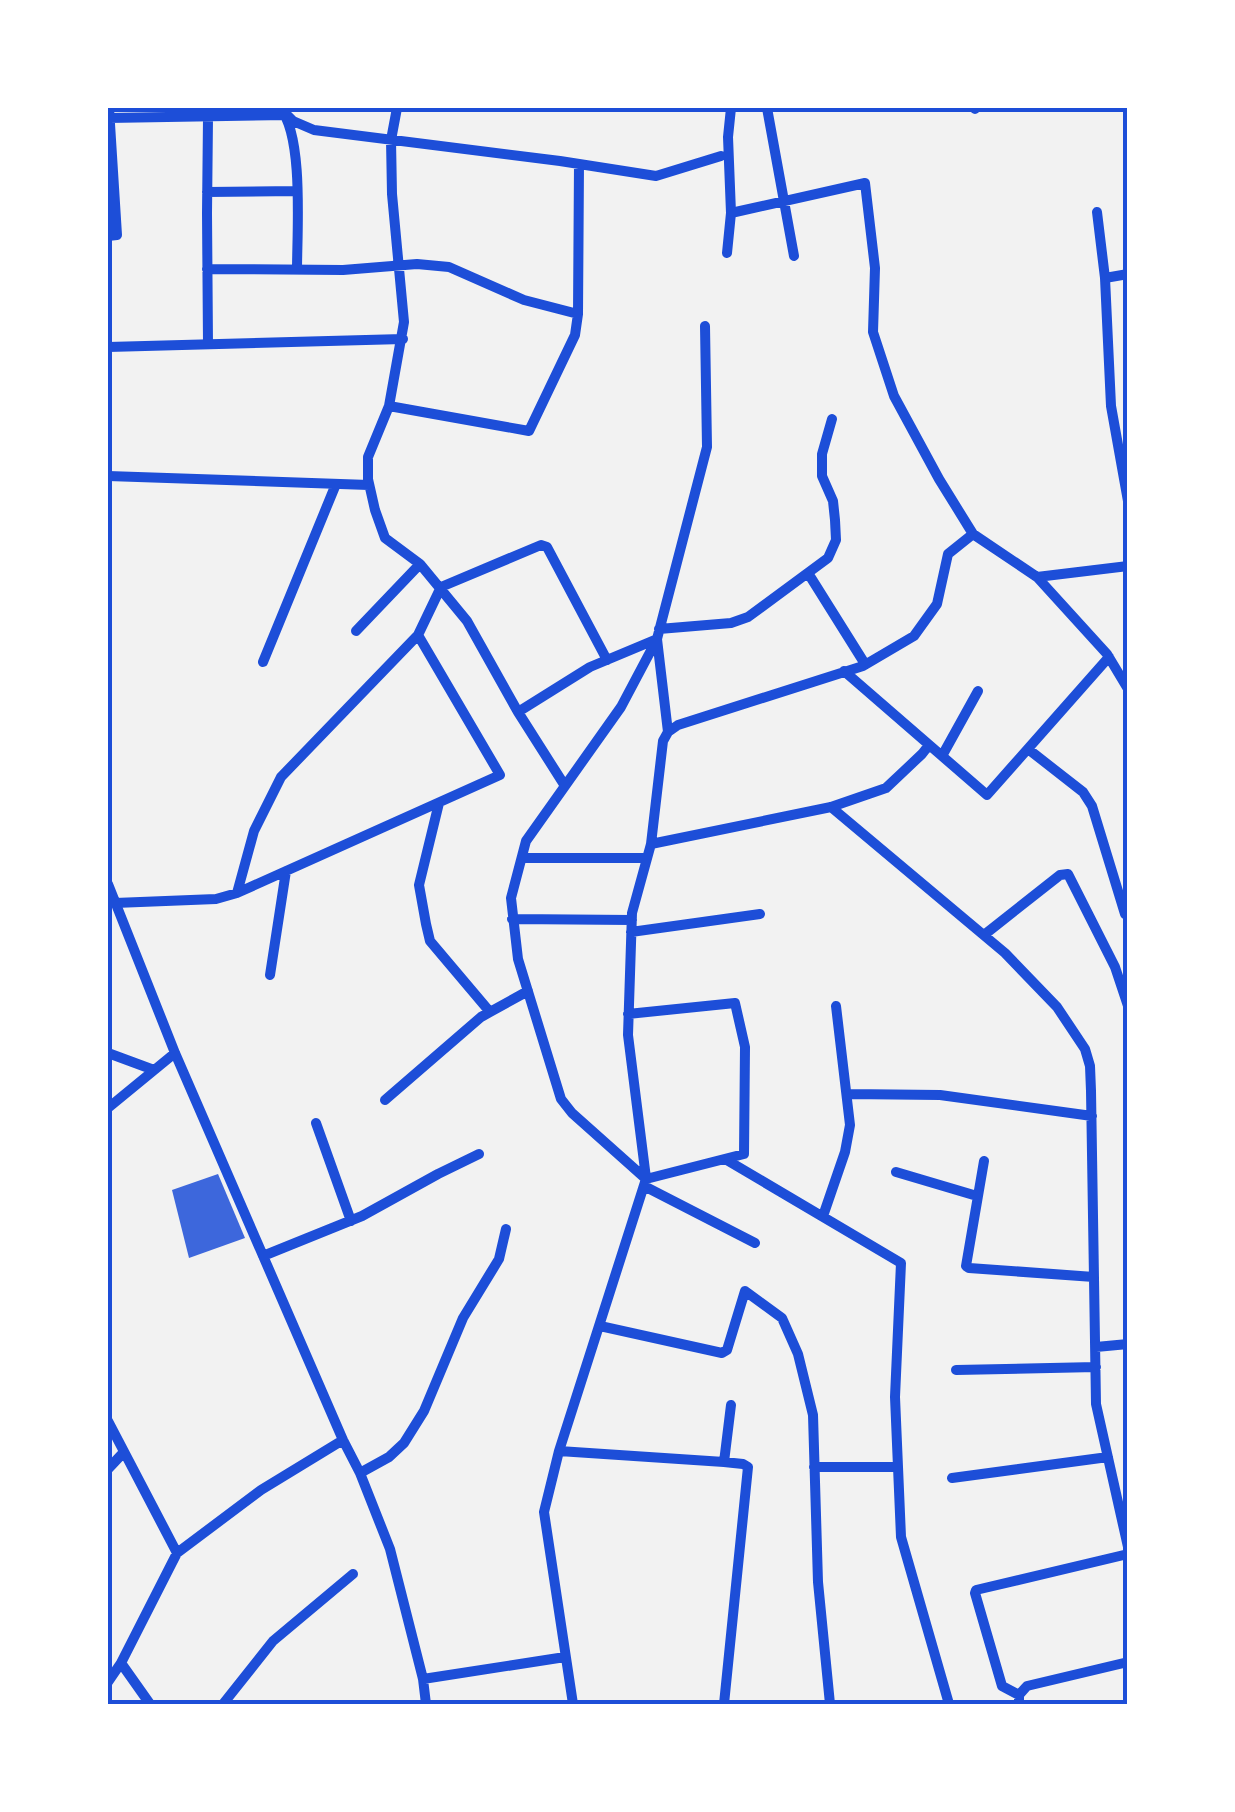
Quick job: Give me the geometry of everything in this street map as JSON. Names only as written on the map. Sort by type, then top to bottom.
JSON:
[{"type":"street","points":[[397,108],[391,140],[392,194],[404,322],[389,406],[368,457],[375,510],[386,538],[420,564],[467,621],[518,712],[566,786]]},
{"type":"street","points":[[727,253],[732,108]]},
{"type":"street","points":[[766,108],[794,256]]},
{"type":"street","points":[[286,110],[293,122],[314,130],[656,176],[721,156]]},
{"type":"street","points":[[108,236],[117,236],[109,114],[208,118],[286,110]]},
{"type":"street","points":[[286,110],[295,157],[297,270]]},
{"type":"street","points":[[208,118],[208,344]]},
{"type":"street","points":[[389,406],[529,432],[574,335],[578,314],[579,164]]},
{"type":"street","points":[[731,213],[865,184],[875,268],[873,332],[894,396],[973,534],[1037,577],[1109,657],[1127,686]]},
{"type":"street","points":[[207,192],[297,191]]},
{"type":"street","points":[[1098,212],[1111,406],[1128,501]]},
{"type":"street","points":[[208,269],[342,270],[416,264],[449,268],[524,300],[578,314]]},
{"type":"street","points":[[1105,278],[1128,274]]},
{"type":"street","points":[[705,326],[707,447],[658,634],[621,707],[526,841],[511,898],[512,919],[528,992],[561,1099],[572,1114],[645,1182],[755,1243]]},
{"type":"street","points":[[108,347],[402,340]]},
{"type":"street","points":[[518,712],[590,667],[658,634],[731,623],[748,616],[828,558],[836,540],[833,501],[822,476],[822,454],[832,419]]},
{"type":"street","points":[[108,476],[370,485]]},
{"type":"street","points":[[263,662],[336,484]]},
{"type":"street","points":[[573,1704],[544,1512],[559,1451],[645,1182],[628,1014],[632,920],[651,844],[663,741],[678,725],[865,664],[914,636],[937,604],[948,554],[973,534]]},
{"type":"street","points":[[237,892],[254,831],[282,777],[418,635],[441,588],[542,545],[547,547],[607,660]]},
{"type":"street","points":[[356,631],[420,564]]},
{"type":"street","points":[[1037,577],[1128,566]]},
{"type":"street","points":[[808,573],[865,664]]},
{"type":"street","points":[[658,634],[668,732]]},
{"type":"street","points":[[108,921],[118,908],[216,898],[237,892],[500,776],[418,635]]},
{"type":"street","points":[[844,671],[987,795],[1109,657]]},
{"type":"street","points":[[942,756],[978,691]]},
{"type":"street","points":[[651,844],[831,807],[886,788],[928,744]]},
{"type":"street","points":[[1028,748],[1083,792],[1092,806],[1125,914]]},
{"type":"street","points":[[439,802],[419,885],[430,941],[490,1012]]},
{"type":"street","points":[[831,807],[1005,952],[1057,1007],[1085,1049],[1090,1066],[1092,1116],[1096,1404],[1127,1544],[975,1592],[1002,1686],[1019,1700],[1027,1686],[1128,1662]]},
{"type":"street","points":[[522,858],[648,858]]},
{"type":"street","points":[[270,974],[286,871]]},
{"type":"street","points":[[984,935],[1060,875],[1068,874],[1114,967],[1128,1006]]},
{"type":"street","points":[[108,884],[175,1053],[390,1548],[426,1704]]},
{"type":"street","points":[[632,932],[760,914]]},
{"type":"street","points":[[512,919],[632,920]]},
{"type":"street","points":[[385,1100],[481,1017],[528,992]]},
{"type":"street","points":[[628,1014],[735,1003],[745,1047],[744,1154],[645,1182]]},
{"type":"street","points":[[822,1216],[850,1124],[836,1006]]},
{"type":"street","points":[[108,1053],[154,1070]]},
{"type":"street","points":[[108,1108],[175,1053]]},
{"type":"street","points":[[848,1094],[940,1095],[1092,1116]]},
{"type":"street","points":[[316,1123],[351,1220]]},
{"type":"street","points":[[263,1256],[351,1220],[479,1154]]},
{"type":"street","points":[[725,1159],[901,1263],[895,1398],[901,1536],[948,1702],[932,1704]]},
{"type":"street","points":[[984,1161],[965,1262],[969,1268],[1094,1277]]},
{"type":"street","points":[[896,1172],[977,1196]]},
{"type":"street","points":[[360,1472],[389,1457],[404,1443],[424,1410],[463,1318],[499,1260],[506,1229]]},
{"type":"street","points":[[600,1326],[722,1352],[727,1350],[744,1290],[782,1318],[798,1354],[813,1415],[818,1582],[830,1704]]},
{"type":"street","points":[[1096,1348],[1128,1344]]},
{"type":"street","points":[[956,1370],[1096,1367]]},
{"type":"street","points":[[724,1462],[730,1405]]},
{"type":"street","points":[[108,1421],[178,1553]]},
{"type":"street","points":[[108,1682],[178,1553],[261,1490],[343,1440]]},
{"type":"street","points":[[559,1451],[724,1462],[743,1464],[748,1470],[724,1704]]},
{"type":"street","points":[[108,1469],[124,1452]]},
{"type":"street","points":[[952,1478],[1108,1457]]},
{"type":"street","points":[[814,1467],[898,1467]]},
{"type":"street","points":[[222,1704],[273,1642],[353,1574]]},
{"type":"street","points":[[423,1679],[565,1657]]},
{"type":"street","points":[[121,1663],[150,1704]]},
{"type":"building","points":[[218,1174],[245,1238],[189,1258],[172,1190]]}]
